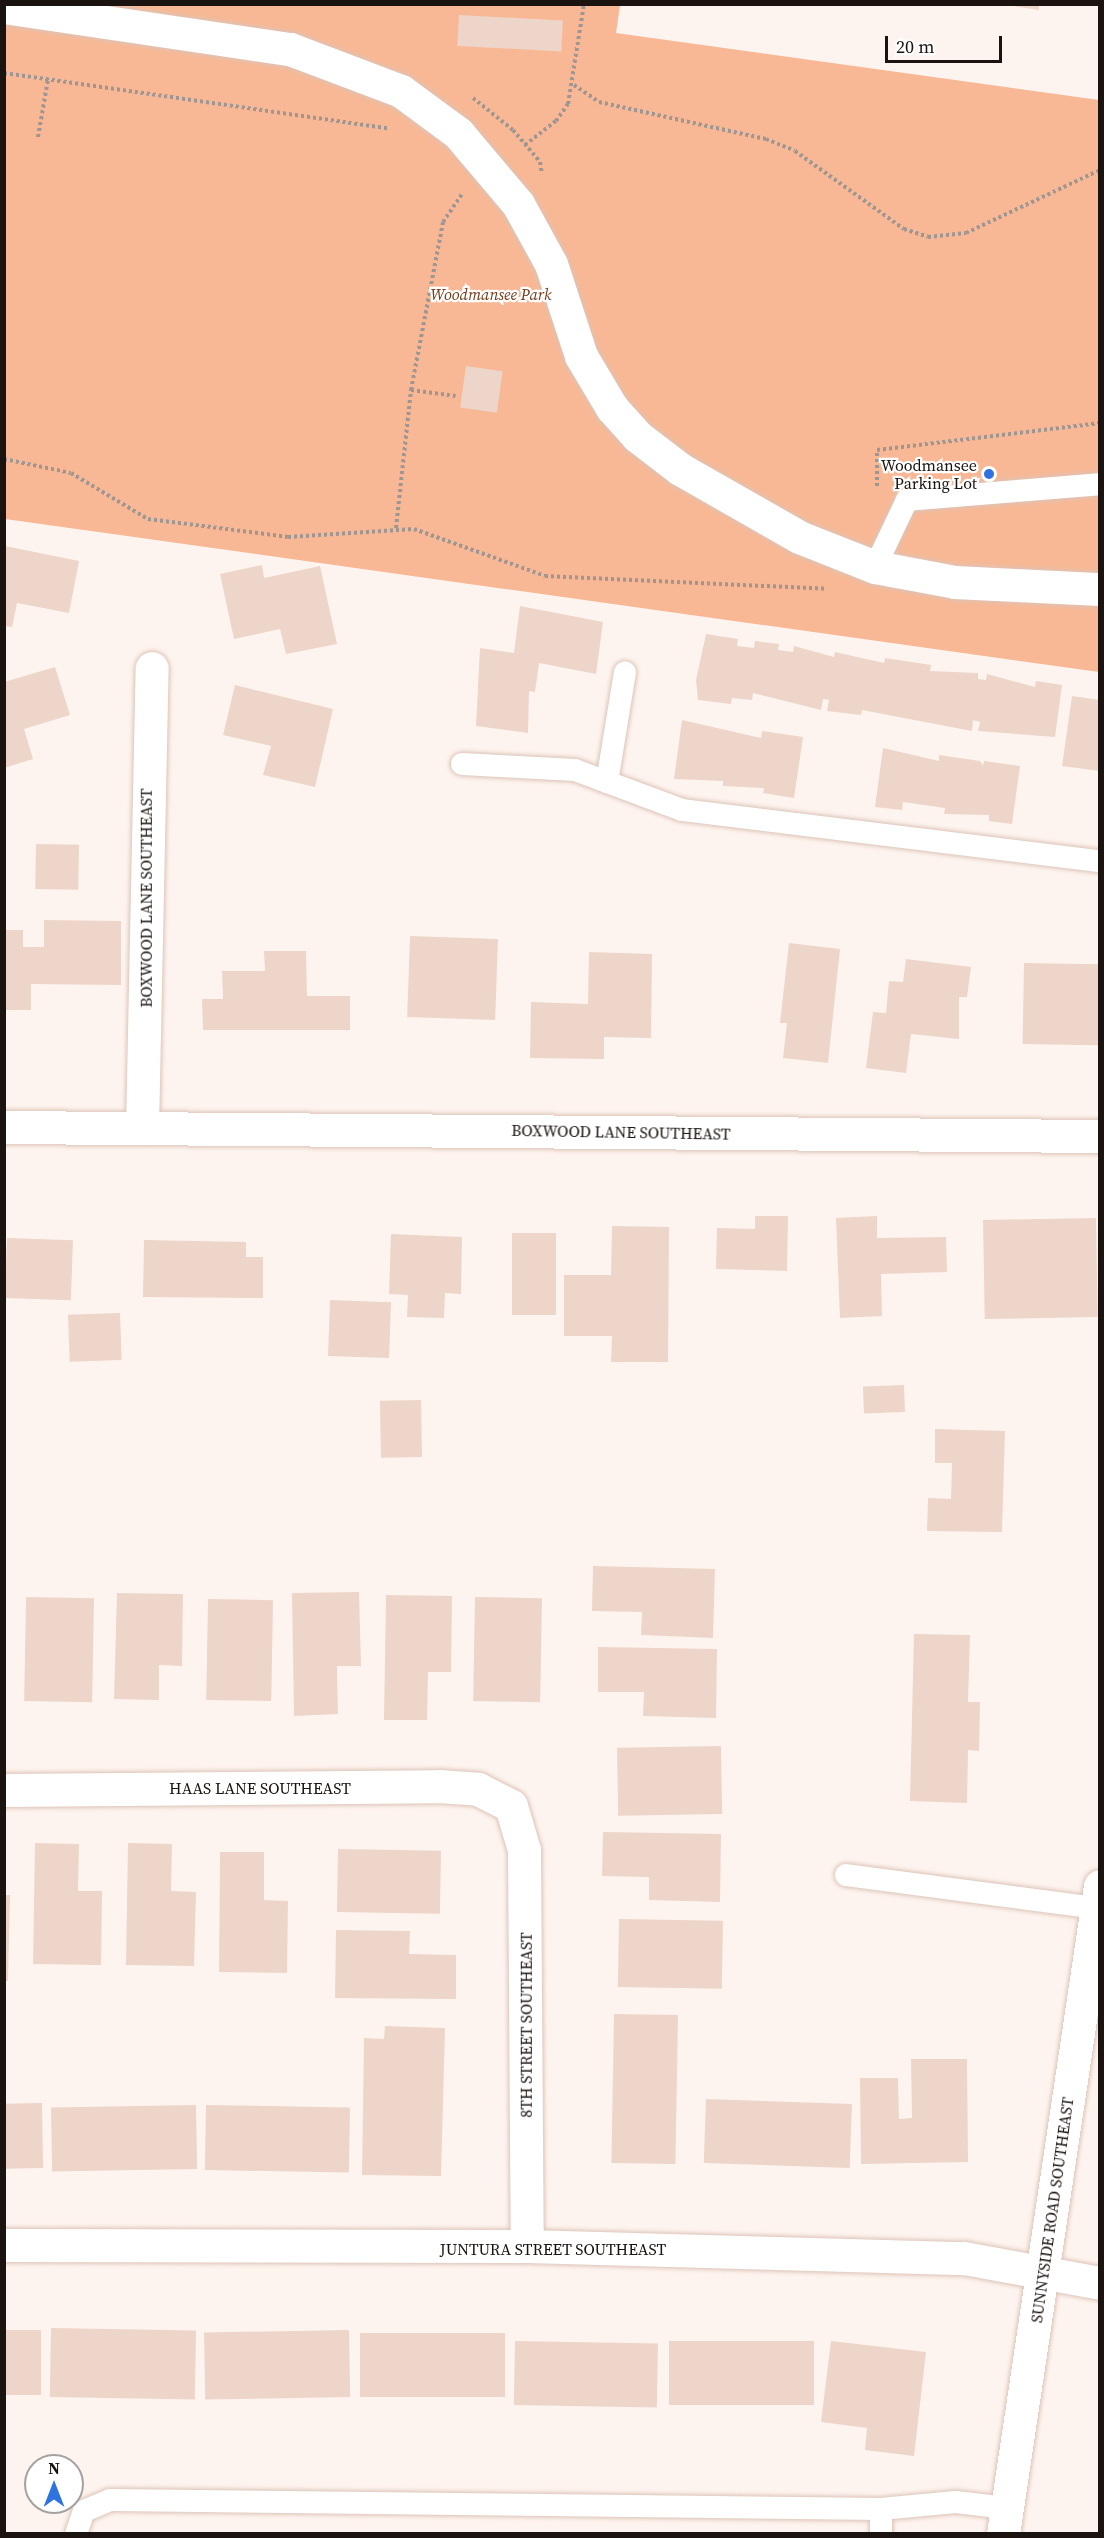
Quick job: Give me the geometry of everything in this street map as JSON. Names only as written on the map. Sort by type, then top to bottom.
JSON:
[{"type":"street","points":[[4,7],[325,59],[417,102],[458,134],[479,181],[518,204],[546,255],[581,356],[637,436],[680,469],[800,537],[875,567],[955,582],[1100,589]]},
{"type":"street","name":"BOXWOOD LANE SOUTHEAST","points":[[142,1128],[152,668]]},
{"type":"street","name":"BOXWOOD LANE SOUTHEAST","points":[[4,1127],[1100,1136]]},
{"type":"street","name":"HAAS LANE SOUTHEAST","points":[[4,1790],[439,1786],[478,1789],[511,1806]]},
{"type":"street","name":"8TH STREET SOUTHEAST","points":[[511,1806],[524,1850],[528,2246]]},
{"type":"street","name":"SUNNYSIDE ROAD SOUTHEAST","points":[[1005,2521],[1098,1897]]},
{"type":"street","name":"JUNTURA STREET SOUTHEAST","points":[[4,2246],[528,2246],[964,2258],[1100,2283]]},
{"type":"lane","points":[[875,567],[907,500],[1100,484]]},
{"type":"lane","points":[[607,782],[625,672]]},
{"type":"lane","points":[[462,764],[575,770],[682,810],[1100,861]]},
{"type":"lane","points":[[846,1875],[1098,1897]]},
{"type":"lane","points":[[76,2534],[84,2511],[110,2500],[881,2509],[942,2502],[1005,2521]]},
{"type":"lane","points":[[881,2509],[881,2534]]},
{"type":"path","points":[[396,528],[411,390],[443,222],[453,202],[556,121],[574,85],[584,4]]},
{"type":"path","points":[[4,73],[396,130]]},
{"type":"path","points":[[38,137],[48,79]]},
{"type":"path","points":[[574,85],[599,102],[786,147],[904,230],[928,237],[966,233],[1100,170]]},
{"type":"path","points":[[468,98],[478,98],[525,145],[540,162],[542,180]]},
{"type":"path","points":[[411,390],[456,396]]},
{"type":"path","points":[[876,494],[877,450],[1100,423]]},
{"type":"path","points":[[4,459],[71,473],[148,519],[288,537],[396,528],[414,529],[545,576],[817,593],[836,586]]},
{"type":"green space","name":"Woodmansee Park","points":[[5,5],[620,5],[616,33],[1099,100],[1099,672],[5,519]]},
{"type":"building","points":[[999,4],[1039,4],[1039,10]]},
{"type":"building","points":[[459,15],[563,20],[561,51],[457,46]]},
{"type":"building","points":[[466,366],[503,371],[497,413],[460,408]]},
{"type":"building","points":[[5,546],[79,561],[69,613],[17,603],[12,627],[5,626]]},
{"type":"building","points":[[262,565],[264,578],[320,566],[337,644],[286,654],[280,629],[234,639],[220,574]]},
{"type":"building","points":[[520,606],[603,622],[596,674],[539,663],[535,692],[529,691],[528,733],[476,726],[480,648],[514,653]]},
{"type":"building","points":[[706,634],[738,639],[737,646],[754,648],[755,641],[779,644],[778,650],[793,652],[794,646],[834,657],[835,652],[884,663],[885,658],[931,665],[930,671],[978,673],[978,679],[986,680],[987,674],[1035,687],[1036,681],[1062,685],[1055,737],[978,731],[980,722],[973,720],[972,731],[862,710],[861,715],[827,711],[829,700],[823,699],[821,710],[753,693],[752,700],[732,698],[731,704],[698,700],[696,680]]},
{"type":"building","points":[[55,667],[70,715],[24,729],[33,759],[4,768],[4,682]]},
{"type":"building","points":[[235,685],[333,709],[315,787],[263,775],[271,746],[223,735]]},
{"type":"building","points":[[1072,696],[1100,700],[1100,771],[1062,766]]},
{"type":"building","points":[[682,720],[761,738],[762,731],[803,737],[794,798],[763,793],[764,788],[723,786],[723,781],[674,779]]},
{"type":"building","points":[[883,748],[939,761],[939,755],[980,761],[983,766],[984,761],[1020,766],[1012,824],[989,821],[989,815],[944,814],[945,808],[903,802],[902,810],[875,807]]},
{"type":"building","points":[[36,844],[79,845],[78,890],[35,889]]},
{"type":"building","points":[[44,920],[121,921],[121,985],[31,984],[31,1010],[4,1010],[4,930],[23,930],[23,947],[44,947]]},
{"type":"building","points":[[410,936],[498,939],[495,1020],[407,1017]]},
{"type":"building","points":[[789,943],[840,949],[828,1063],[783,1058],[787,1023],[780,1023]]},
{"type":"building","points":[[264,951],[306,951],[307,996],[350,996],[350,1030],[203,1030],[202,999],[223,999],[222,971],[265,971]]},
{"type":"building","points":[[589,952],[652,954],[651,1038],[604,1037],[604,1059],[530,1058],[531,1002],[588,1004]]},
{"type":"building","points":[[906,959],[971,967],[967,997],[959,997],[959,1039],[911,1034],[906,1073],[866,1068],[873,1012],[886,1013],[889,981],[903,982]]},
{"type":"building","points":[[1024,963],[1100,964],[1099,1045],[1023,1044]]},
{"type":"building","points":[[755,1216],[788,1216],[787,1271],[716,1269],[717,1228],[755,1229]]},
{"type":"building","points":[[877,1216],[877,1238],[946,1237],[947,1272],[881,1274],[882,1316],[840,1318],[836,1218]]},
{"type":"building","points":[[1096,1218],[1098,1317],[985,1319],[983,1220]]},
{"type":"building","points":[[612,1226],[669,1227],[668,1362],[611,1362],[612,1336],[564,1336],[564,1275],[611,1275]]},
{"type":"building","points":[[512,1233],[556,1233],[556,1315],[512,1315]]},
{"type":"building","points":[[391,1234],[462,1237],[461,1294],[445,1293],[444,1318],[407,1317],[408,1295],[389,1294]]},
{"type":"building","points":[[7,1238],[73,1240],[71,1300],[5,1298]]},
{"type":"building","points":[[144,1240],[246,1242],[246,1257],[263,1257],[263,1298],[143,1297]]},
{"type":"building","points":[[330,1300],[391,1302],[389,1358],[328,1356]]},
{"type":"building","points":[[120,1313],[122,1360],[70,1362],[68,1315]]},
{"type":"building","points":[[904,1385],[905,1412],[864,1413],[863,1386]]},
{"type":"building","points":[[421,1400],[422,1457],[381,1458],[380,1401]]},
{"type":"building","points":[[935,1429],[1005,1431],[1002,1532],[927,1531],[928,1498],[951,1499],[952,1463],[935,1463]]},
{"type":"building","points":[[593,1566],[715,1569],[713,1638],[641,1635],[642,1612],[592,1611]]},
{"type":"building","points":[[359,1592],[361,1666],[337,1666],[338,1714],[294,1716],[292,1593]]},
{"type":"building","points":[[117,1593],[183,1594],[182,1666],[159,1665],[159,1700],[114,1699]]},
{"type":"building","points":[[386,1595],[452,1596],[451,1672],[428,1672],[427,1720],[384,1720]]},
{"type":"building","points":[[26,1597],[94,1598],[92,1702],[24,1701]]},
{"type":"building","points":[[475,1597],[542,1598],[540,1702],[473,1701]]},
{"type":"building","points":[[208,1599],[273,1600],[271,1701],[206,1700]]},
{"type":"building","points":[[914,1634],[970,1635],[968,1702],[980,1702],[979,1751],[968,1750],[967,1803],[910,1801]]},
{"type":"building","points":[[598,1647],[717,1649],[716,1718],[643,1716],[644,1692],[598,1692]]},
{"type":"building","points":[[721,1746],[722,1814],[618,1816],[617,1748]]},
{"type":"building","points":[[603,1832],[721,1834],[720,1902],[649,1900],[649,1877],[602,1876]]},
{"type":"building","points":[[35,1843],[79,1844],[78,1891],[102,1891],[101,1965],[33,1964]]},
{"type":"building","points":[[128,1843],[172,1844],[171,1891],[196,1892],[194,1966],[126,1965]]},
{"type":"building","points":[[338,1849],[441,1851],[440,1914],[337,1912]]},
{"type":"building","points":[[220,1852],[264,1852],[264,1900],[288,1901],[287,1973],[219,1972]]},
{"type":"building","points":[[5,1895],[10,1895],[8,1981],[5,1981]]},
{"type":"building","points":[[619,1919],[723,1921],[722,1989],[618,1987]]},
{"type":"building","points":[[336,1930],[410,1931],[409,1954],[456,1955],[456,1999],[335,1998]]},
{"type":"building","points":[[614,2014],[678,2015],[675,2164],[611,2163]]},
{"type":"building","points":[[385,2026],[445,2028],[441,2176],[362,2175],[364,2038],[384,2039]]},
{"type":"building","points":[[911,2059],[967,2059],[968,2162],[861,2164],[860,2078],[898,2078],[899,2119],[912,2118]]},
{"type":"building","points":[[706,2099],[852,2104],[850,2168],[704,2163]]},
{"type":"building","points":[[42,2103],[43,2168],[5,2169],[4,2104]]},
{"type":"building","points":[[196,2105],[197,2169],[52,2172],[51,2108]]},
{"type":"building","points":[[206,2105],[350,2108],[349,2173],[205,2170]]},
{"type":"building","points":[[51,2328],[196,2331],[195,2400],[50,2397]]},
{"type":"building","points":[[4,2330],[41,2330],[41,2395],[4,2395]]},
{"type":"building","points":[[349,2330],[350,2397],[205,2400],[204,2333]]},
{"type":"building","points":[[360,2333],[505,2333],[505,2397],[360,2397]]},
{"type":"building","points":[[515,2341],[658,2343],[657,2407],[514,2405]]},
{"type":"building","points":[[669,2341],[814,2341],[814,2405],[669,2405]]},
{"type":"building","points":[[831,2341],[926,2352],[914,2456],[865,2450],[867,2428],[821,2422]]},
{"type":"place","name":"Woodmansee Parking Lot","points":[[989,474]]}]
